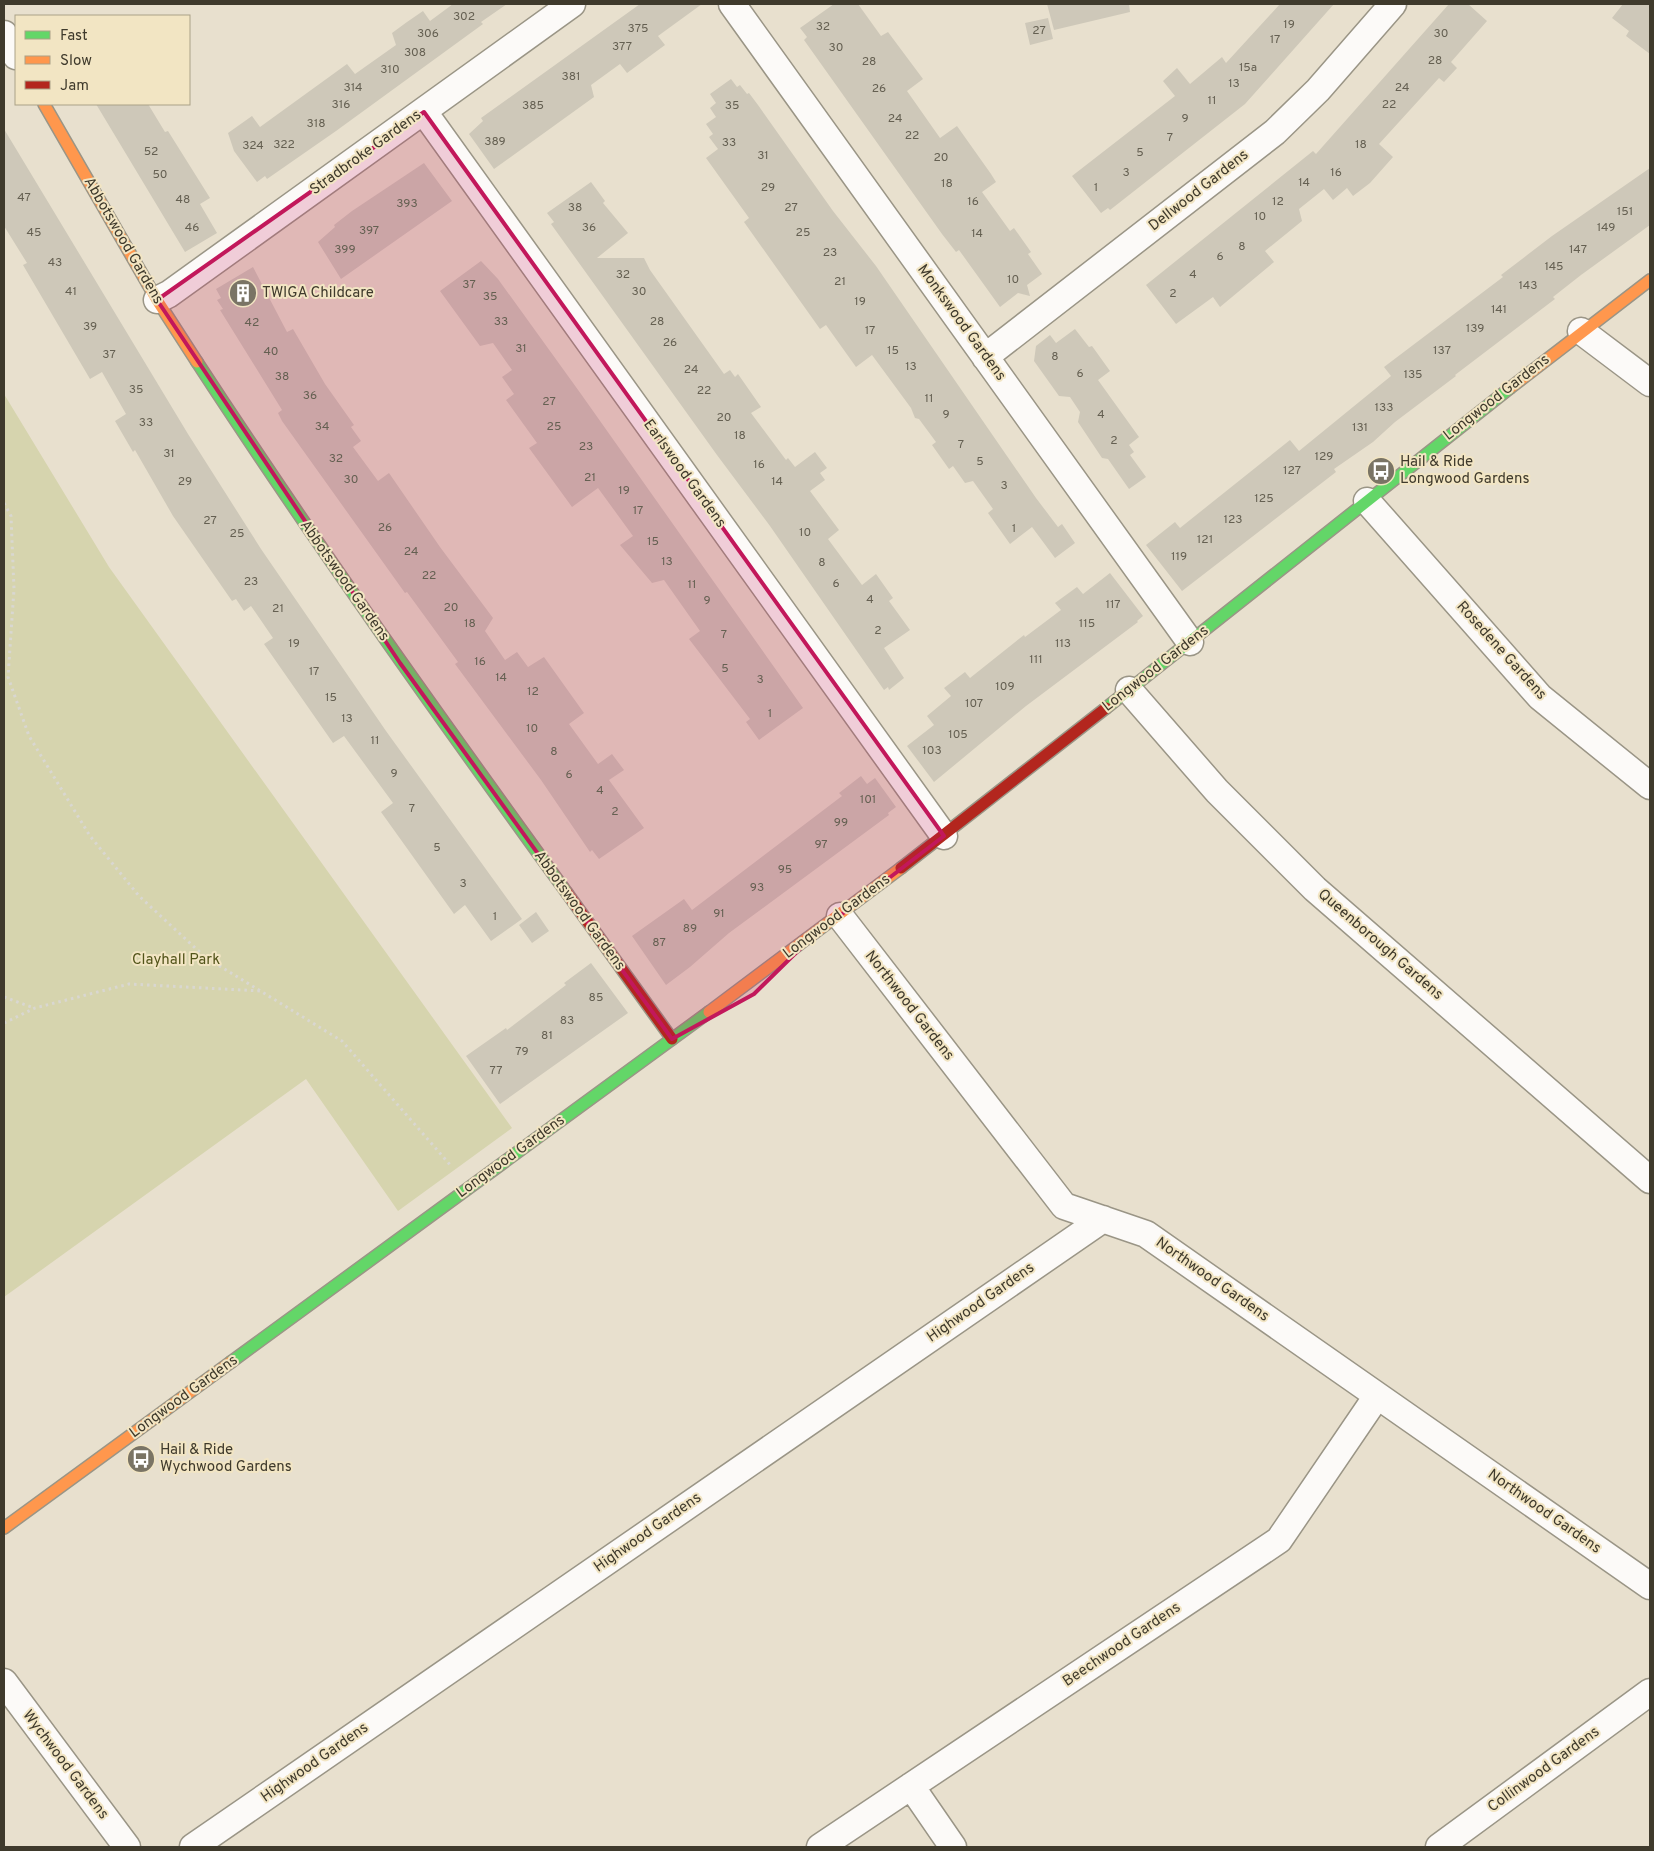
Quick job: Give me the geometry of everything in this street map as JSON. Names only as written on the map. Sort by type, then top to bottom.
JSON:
[{"type":"street","name":"Stradbroke Gardens","points":[[157,300],[169,294],[572,4]]},
{"type":"street","name":"Monkswood Gardens","points":[[732,4],[1190,642]]},
{"type":"street","name":"Dellwood Gardens","points":[[985,357],[1276,132],[1318,90],[1393,4]]},
{"type":"street","points":[[4,34],[15,54]]},
{"type":"street","name":"Abbotswood Gardens","points":[[45,105],[157,300],[260,458],[400,663],[672,1039]]},
{"type":"street","name":"Earlswood Gardens","points":[[424,112],[944,836]]},
{"type":"street","name":"Longwood Gardens","points":[[4,1528],[840,916],[1190,642],[1581,331],[1650,280]]},
{"type":"street","points":[[1581,331],[1650,383]]},
{"type":"street","name":"Rosedene Gardens","points":[[1367,501],[1540,696],[1650,786]]},
{"type":"street","name":"Queenborough Gardens","points":[[1129,690],[1217,792],[1315,889],[1650,1180]]},
{"type":"street","name":"Northwood Gardens","points":[[840,916],[1064,1206],[1146,1234],[1650,1586]]},
{"type":"street","points":[[774,978],[812,937]]},
{"type":"street","points":[[687,1028],[737,1006]]},
{"type":"street","name":"Highwood Gardens","points":[[193,1847],[1102,1219]]},
{"type":"street","name":"Beechwood Gardens","points":[[820,1847],[1279,1540],[1377,1396]]},
{"type":"street","name":"Wychwood Gardens","points":[[4,1682],[127,1847]]},
{"type":"street","name":"Collinwood Gardens","points":[[1439,1847],[1650,1692]]},
{"type":"street","points":[[910,1786],[953,1847]]},
{"type":"path","points":[[4,503],[11,516],[14,589],[8,677],[29,736],[90,836],[139,896],[205,957],[342,1041],[469,1188]]},
{"type":"path","points":[[4,680],[8,677]]},
{"type":"path","points":[[4,1023],[35,1008],[129,984],[261,992]]},
{"type":"path","points":[[4,997],[35,1008]]},
{"type":"highlighted area","points":[[424,112],[944,836],[812,937],[754,994],[672,1039],[400,663],[157,300]]},
{"type":"green space","name":"Clayhall Park","points":[[4,394],[109,567],[512,1128],[398,1211],[306,1079],[4,1297]]},
{"type":"building","points":[[453,4],[507,4],[481,22],[483,24],[336,131],[267,179],[265,176],[257,182],[234,151],[228,133],[252,116],[260,127],[347,64],[355,74],[396,45],[392,33],[407,22],[423,11],[430,21]]},
{"type":"building","points":[[640,4],[702,4],[658,36],[665,45],[627,73],[620,64],[591,85],[594,97],[494,169],[469,134],[483,121],[481,118]]},
{"type":"building","points":[[834,4],[858,4],[881,36],[888,32],[923,79],[907,91],[940,138],[957,126],[991,174],[996,182],[982,192],[1010,231],[1014,228],[1031,252],[1028,254],[1042,274],[1027,285],[1030,296],[1018,293],[1000,307],[959,250],[956,252],[942,234],[804,40],[807,37],[800,28]]},
{"type":"building","points":[[1047,4],[1129,4],[1130,12],[1054,30]]},
{"type":"building","points":[[1280,4],[1334,4],[1245,104],[1110,210],[1108,208],[1101,213],[1072,176],[1175,96],[1163,81],[1177,68],[1190,84],[1222,57],[1226,63]]},
{"type":"building","points":[[1449,4],[1468,4],[1487,21],[1451,62],[1457,68],[1444,82],[1439,78],[1379,144],[1393,157],[1370,183],[1353,196],[1347,188],[1333,200],[1324,189],[1299,209],[1302,221],[1265,251],[1274,262],[1220,307],[1213,297],[1176,324],[1146,285],[1313,151],[1316,154]]},
{"type":"building","points":[[1623,4],[1650,4],[1650,54],[1626,36],[1629,31],[1612,18]]},
{"type":"building","points":[[1048,18],[1053,39],[1030,45],[1025,23]]},
{"type":"building","points":[[731,79],[737,87],[740,85],[747,94],[749,93],[758,105],[833,211],[876,266],[1036,498],[1058,527],[1062,524],[1075,543],[1055,558],[1032,527],[1010,544],[988,513],[993,509],[973,481],[965,483],[953,466],[949,469],[932,445],[936,442],[919,419],[915,418],[911,408],[872,355],[856,367],[826,325],[820,329],[744,222],[749,218],[706,158],[718,149],[709,137],[713,134],[706,124],[716,117],[710,108],[716,103],[710,94]]},
{"type":"building","points":[[97,105],[149,105],[165,132],[168,131],[210,198],[200,204],[217,233],[185,252]]},
{"type":"building","points":[[4,129],[188,434],[261,549],[386,731],[522,919],[491,941],[465,905],[454,914],[381,812],[393,803],[344,736],[333,743],[264,644],[273,638],[251,606],[244,611],[236,599],[232,601],[173,516],[135,450],[133,452],[115,421],[126,414],[102,372],[90,379],[23,265],[27,263],[4,226]]},
{"type":"building","points":[[424,163],[452,201],[341,279],[318,242],[335,227],[334,225],[352,211]]},
{"type":"building","points":[[1650,168],[1650,225],[1581,275],[1553,297],[1555,299],[1395,422],[1373,442],[1334,469],[1336,472],[1182,591],[1146,545],[1175,522],[1180,528],[1290,440],[1299,451],[1391,376],[1384,367],[1503,277],[1501,275],[1552,236]]},
{"type":"building","points":[[591,182],[605,201],[603,203],[628,233],[597,258],[644,258],[650,270],[724,374],[730,370],[735,377],[738,374],[761,407],[751,413],[786,460],[788,458],[795,467],[815,452],[827,468],[820,473],[825,480],[810,491],[839,530],[828,539],[862,585],[876,574],[893,598],[889,601],[910,630],[884,648],[904,678],[889,690],[888,687],[884,690],[770,526],[551,224],[554,222],[547,213]]},
{"type":"building","points":[[481,261],[498,279],[581,394],[803,708],[759,740],[746,722],[750,719],[689,639],[700,631],[664,580],[652,583],[620,545],[633,536],[598,488],[572,507],[529,448],[537,443],[506,400],[514,394],[502,377],[512,370],[493,343],[480,346],[440,291]]},
{"type":"building","points":[[253,267],[287,332],[293,329],[325,384],[354,425],[351,427],[361,441],[353,447],[378,481],[389,473],[440,547],[493,618],[485,631],[505,660],[517,652],[528,667],[544,657],[584,713],[569,724],[598,764],[612,754],[624,770],[609,780],[644,828],[599,859],[592,850],[590,852],[541,780],[455,664],[458,662],[407,592],[405,593],[282,421],[278,413],[282,410],[220,310],[223,309],[217,300],[221,298],[216,289]]},
{"type":"building","points":[[1075,329],[1089,347],[1092,346],[1110,371],[1098,380],[1139,437],[1129,445],[1134,452],[1130,455],[1146,477],[1129,489],[1108,459],[1102,458],[1078,422],[1080,412],[1070,397],[1059,396],[1034,361],[1036,346],[1050,335],[1056,343]]},
{"type":"building","points":[[1110,573],[1143,616],[1138,622],[1026,706],[934,782],[907,746],[934,725],[927,716],[951,696],[944,688],[965,672],[970,678],[1024,635],[1025,637],[1061,610],[1055,603],[1077,587],[1083,594]]},
{"type":"building","points":[[861,776],[867,784],[875,778],[896,807],[888,813],[889,815],[729,933],[666,985],[632,936],[684,899],[692,910],[842,796],[839,793]]},
{"type":"building","points":[[536,912],[549,931],[532,943],[519,925]]},
{"type":"building","points":[[591,963],[628,1013],[500,1104],[466,1056],[506,1028],[507,1030],[566,985],[564,983]]},
{"type":"traffic: fast","points":[[197,362],[379,630],[567,893]]},
{"type":"traffic: fast","points":[[1106,708],[1510,388]]},
{"type":"traffic: fast","points":[[231,1362],[709,1012]]},
{"type":"traffic: slow","points":[[45,105],[157,300],[197,362]]},
{"type":"traffic: slow","points":[[1510,388],[1650,280]]},
{"type":"traffic: slow","points":[[709,1012],[901,868]]},
{"type":"traffic: slow","points":[[4,1528],[231,1362]]},
{"type":"traffic: jam","points":[[901,868],[1106,708]]},
{"type":"traffic: jam","points":[[567,893],[672,1039]]},
{"type":"place","name":"TWIGA Childcare","points":[[243,293]]},
{"type":"place","name":"Hail & Ride Longwood Gardens","points":[[1381,471]]},
{"type":"place","name":"Hail & Ride Wychwood Gardens","points":[[141,1459]]}]
